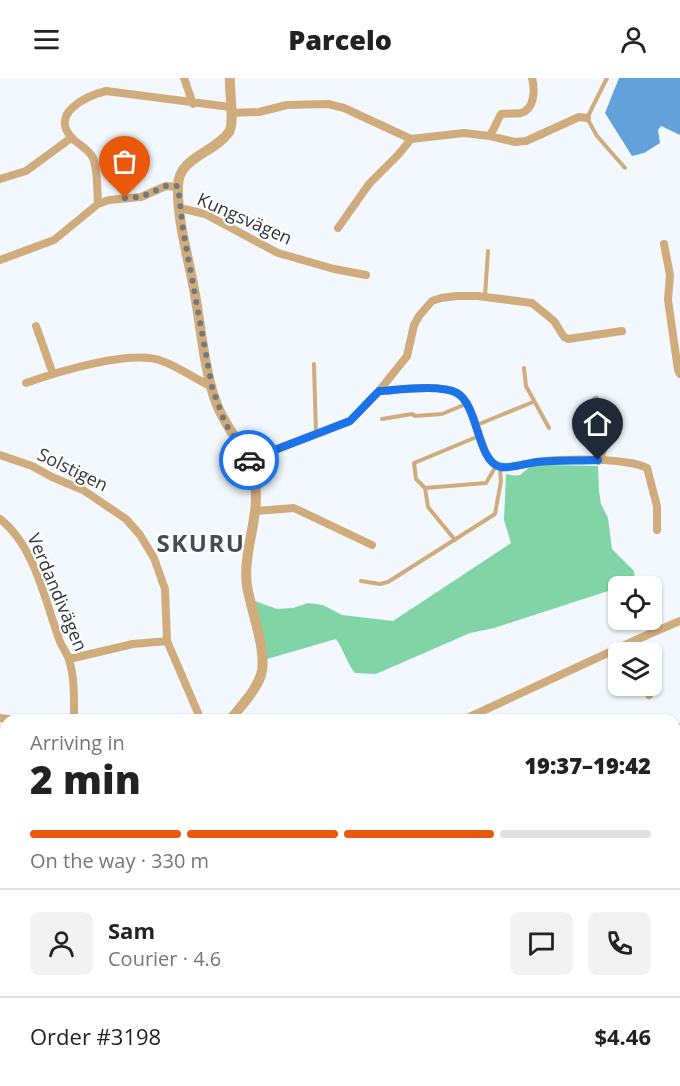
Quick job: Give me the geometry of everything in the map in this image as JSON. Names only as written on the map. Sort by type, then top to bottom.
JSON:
[{"type":"street","points":[[184,78],[193,104]]},
{"type":"street","points":[[230,78],[231,126],[228,132],[182,170],[178,186],[212,387],[225,423],[248,460],[254,480],[256,511],[247,560],[247,584],[263,660],[261,674],[255,688],[235,714]]},
{"type":"street","points":[[490,136],[501,114],[520,113],[530,105],[534,87],[532,78]]},
{"type":"street","points":[[98,204],[93,157],[71,138],[65,126],[66,114],[77,102],[93,94],[106,92],[259,112],[287,105],[328,104],[344,108],[411,139],[464,133],[515,142],[526,141],[579,117],[587,118]]},
{"type":"street","points":[[0,178],[26,171],[71,138]]},
{"type":"street","points":[[338,228],[369,184],[411,139]]},
{"type":"street","points":[[0,260],[54,240],[98,204],[110,200],[141,197],[166,186],[178,186]]},
{"type":"street","name":"Kungsvägen","points":[[180,208],[205,214],[278,253],[334,269],[366,275]]},
{"type":"street","points":[[664,244],[670,275],[668,300],[676,332],[680,374]]},
{"type":"street","points":[[248,460],[350,421],[379,391],[407,356],[414,325],[426,307],[441,298],[485,297],[532,303],[554,321],[564,337],[568,339],[622,331]]},
{"type":"street","points":[[36,326],[53,374]]},
{"type":"street","points":[[26,383],[53,374],[114,360],[146,357],[161,360],[212,387]]},
{"type":"street","points":[[379,391],[444,390],[456,393],[467,404],[486,454],[498,466],[598,460],[637,463],[646,468],[657,506],[657,530]]},
{"type":"street","points":[[596,400],[608,427],[608,441],[598,460]]},
{"type":"street","name":"Solstigen","points":[[2,458],[32,466],[52,477],[83,489],[126,519],[140,535],[154,558],[165,589],[167,641],[198,714]]},
{"type":"street","points":[[256,511],[294,508],[372,546]]},
{"type":"street","name":"Verdandivägen","points":[[0,519],[18,535],[28,555],[60,643],[69,659],[74,714]]},
{"type":"street","points":[[640,642],[680,621]]},
{"type":"street","points":[[69,659],[133,644],[167,641]]},
{"type":"street","points":[[477,714],[608,657]]},
{"type":"lane","points":[[607,78],[587,118],[597,136],[625,168]]},
{"type":"lane","points":[[485,297],[488,251]]},
{"type":"lane","points":[[670,275],[680,274]]},
{"type":"lane","points":[[314,364],[316,434]]},
{"type":"lane","points":[[525,368],[526,386],[549,428]]},
{"type":"lane","points":[[477,426],[534,402]]},
{"type":"lane","points":[[382,419],[412,414],[415,416],[442,414],[467,404]]},
{"type":"lane","points":[[455,540],[428,507],[425,488],[416,479],[414,463],[480,436]]},
{"type":"lane","points":[[425,488],[486,483],[498,466]]},
{"type":"lane","points":[[361,581],[380,584],[388,582],[495,514],[501,481],[498,466]]},
{"type":"green space","points":[[534,466],[598,466],[601,504],[608,518],[612,549],[634,571],[635,576],[608,576],[608,591],[494,628],[470,633],[376,674],[355,673],[336,639],[267,659],[255,601],[277,609],[293,608],[308,603],[323,605],[342,615],[393,621],[511,543],[504,520],[506,474],[517,476]]},
{"type":"water","points":[[619,78],[680,78],[680,135],[661,126],[658,130],[660,143],[644,153],[632,156],[605,113]]},
{"type":"way so far","points":[[125,198],[141,197],[166,186],[178,186],[183,230],[212,387],[225,423],[249,460]]},
{"type":"district","name":"SKURU","points":[[201,542]]},
{"type":"route","points":[[249,460],[350,421],[379,391],[415,389],[444,390],[460,395],[466,401],[486,454],[500,467],[540,462],[598,460]]}]
